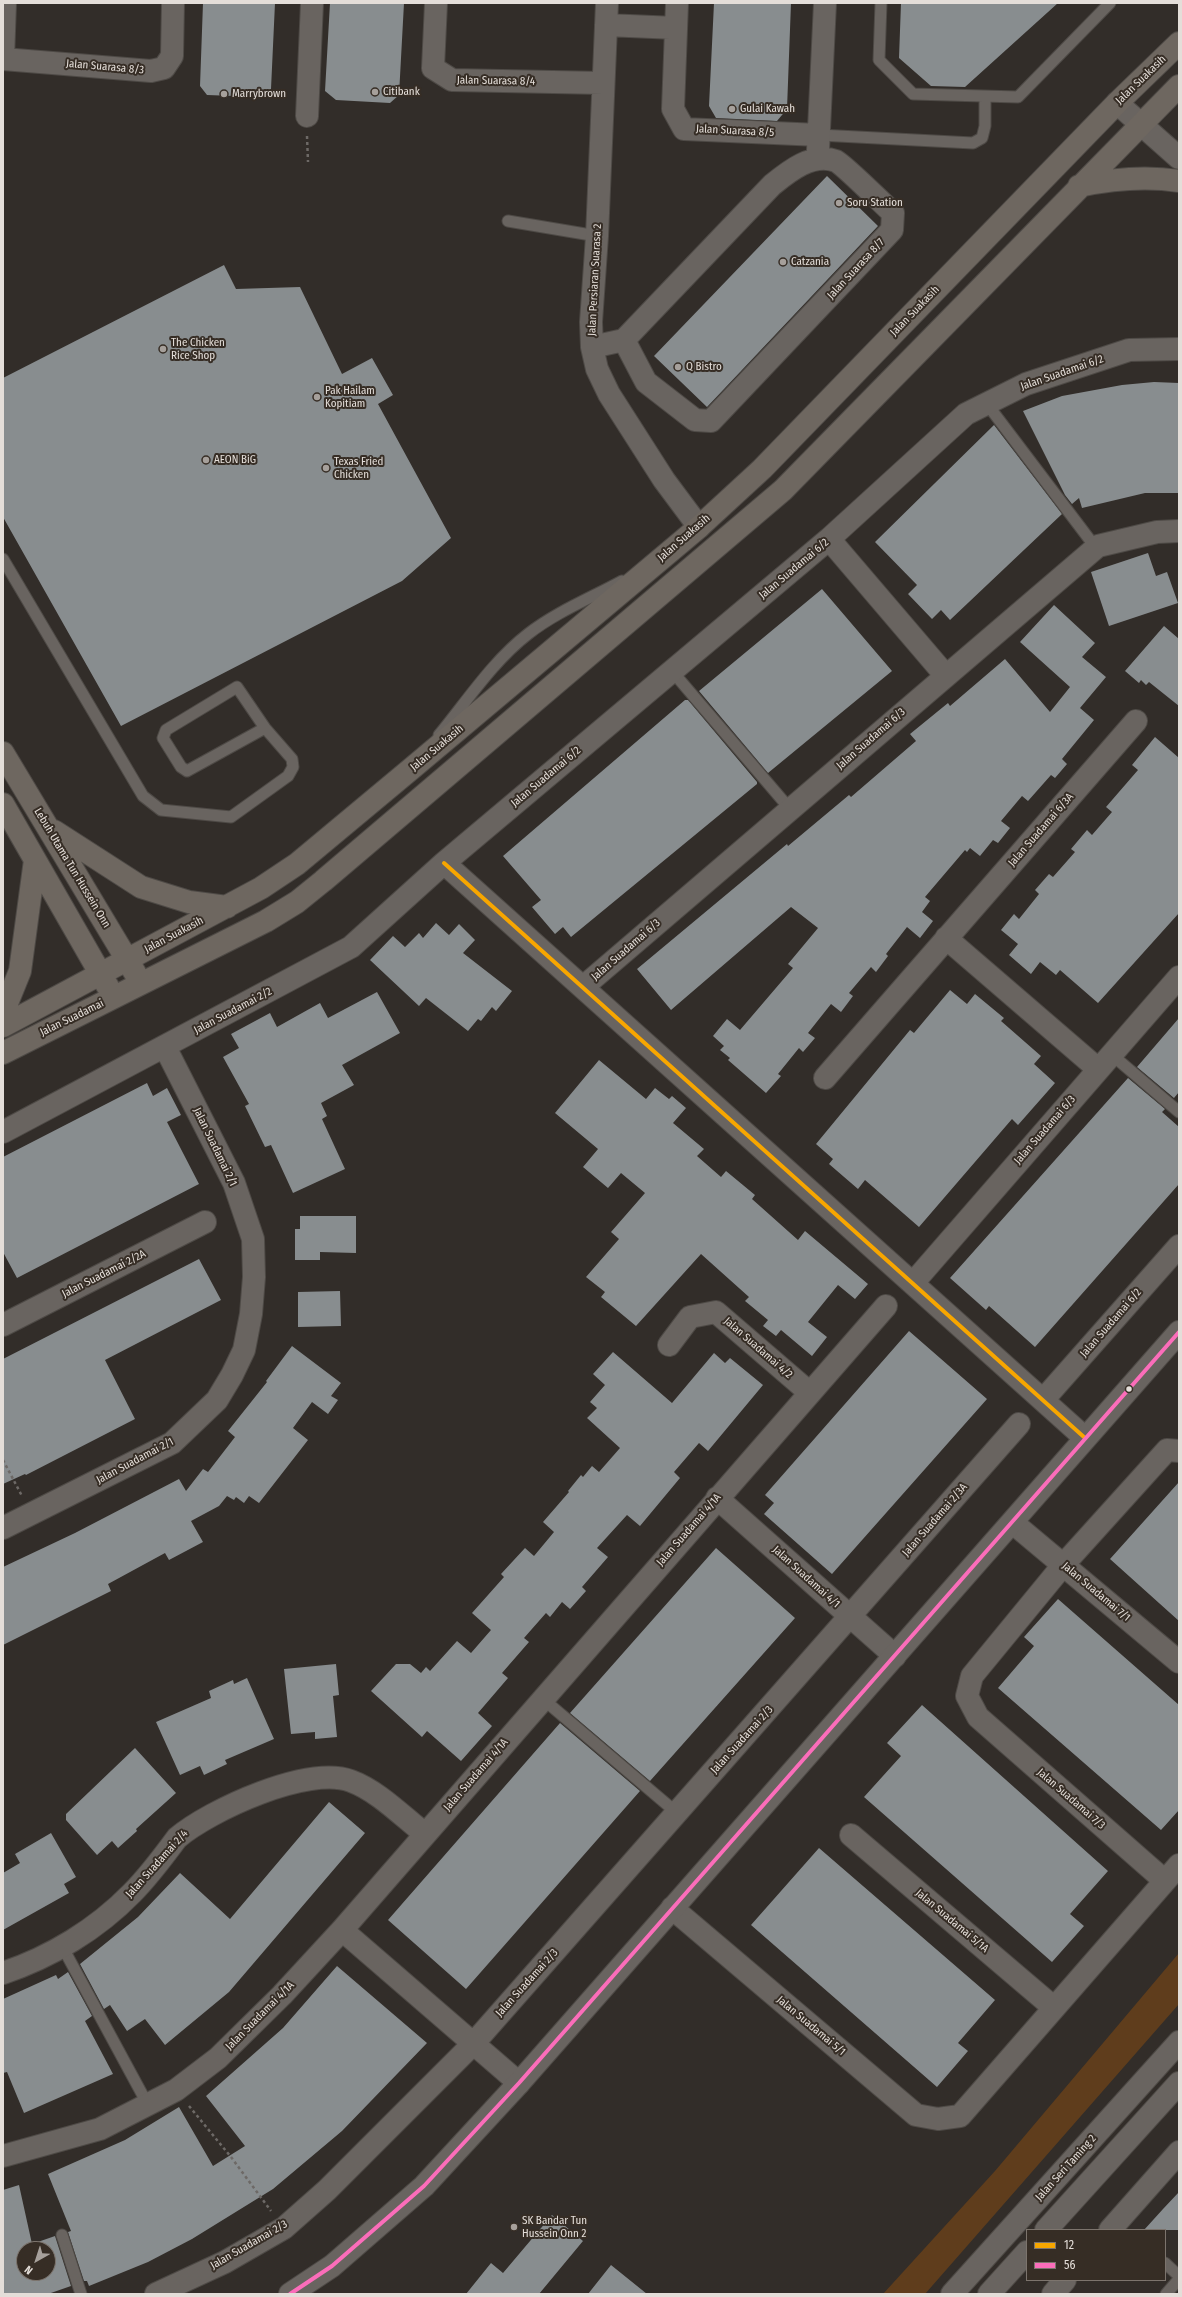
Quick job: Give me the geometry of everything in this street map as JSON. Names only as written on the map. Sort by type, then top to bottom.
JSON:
[{"type":"main road","name":"Jalan Suakasih","points":[[128,960],[261,888],[297,864],[411,770],[699,526],[762,469],[1117,103],[1179,43]]},
{"type":"main road","points":[[141,983],[266,921],[297,902],[783,490],[1079,186],[1179,86]]},
{"type":"main road","points":[[1079,186],[1103,181],[1139,178],[1179,181]]},
{"type":"main road","name":"Lebuh Utama Tun Hussein Onn","points":[[3,752],[141,983]]},
{"type":"main road","points":[[3,804],[113,997]]},
{"type":"main road","points":[[46,826],[140,887],[189,902],[227,907]]},
{"type":"main road","points":[[3,1013],[20,971],[35,860]]},
{"type":"main road","points":[[3,1026],[128,960]]},
{"type":"main road","name":"Jalan Suadamai","points":[[3,1053],[141,983]]},
{"type":"street","points":[[3,58],[5,3]]},
{"type":"street","name":"Jalan Suarasa 8/3","points":[[3,58],[151,71],[164,68],[172,56],[173,3]]},
{"type":"street","points":[[307,124],[312,3]]},
{"type":"street","name":"Jalan Suarasa 8/4","points":[[436,3],[433,68],[452,80],[603,83]]},
{"type":"street","name":"Jalan Persiaran Suarasa 2","points":[[607,3],[597,236],[590,322],[592,347],[597,369],[609,394],[664,480],[699,526]]},
{"type":"street","name":"Jalan Suarasa 8/5","points":[[677,3],[673,109],[684,129],[819,135]]},
{"type":"street","points":[[817,160],[825,3]]},
{"type":"street","points":[[606,25],[676,28]]},
{"type":"street","points":[[1117,103],[1179,158]]},
{"type":"street","name":"Jalan Suarasa 8/7","points":[[817,160],[836,161],[893,213],[892,230],[711,421],[695,420],[646,382],[624,340],[772,185],[795,167],[817,160]]},
{"type":"street","points":[[592,347],[624,340]]},
{"type":"street","name":"Jalan Suadamai 6/2","points":[[444,863],[829,540],[966,414],[1026,384],[1129,350],[1179,349]]},
{"type":"street","name":"Jalan Suadamai 6/3","points":[[583,987],[1096,548],[1157,532],[1179,531]]},
{"type":"street","points":[[829,540],[946,676]]},
{"type":"street","name":"Jalan Suadamai 6/3A","points":[[825,1078],[1136,721]]},
{"type":"street","points":[[444,863],[1085,1438]]},
{"type":"street","name":"Jalan Suadamai 2/2","points":[[3,1132],[351,947],[444,863]]},
{"type":"street","points":[[946,938],[1104,1061]]},
{"type":"street","name":"Jalan Suadamai 6/3","points":[[913,1283],[1104,1061],[1179,977]]},
{"type":"street","name":"Jalan Suadamai 2/1","points":[[3,1528],[172,1443],[217,1400],[232,1375],[244,1350],[251,1314],[254,1277],[253,1239],[234,1183],[165,1047]]},
{"type":"street","name":"Jalan Suadamai 2/2A","points":[[3,1326],[205,1222]]},
{"type":"street","name":"Jalan Suadamai 6/2","points":[[1043,1400],[1179,1246]]},
{"type":"street","name":"Jalan Suadamai 4/1A","points":[[3,2156],[100,2128],[148,2106],[176,2090],[218,2058],[282,1996],[342,1930],[717,1498],[886,1306]]},
{"type":"street","name":"Jalan Suadamai 4/2","points":[[669,1345],[690,1317],[716,1312],[810,1393]]},
{"type":"street","points":[[290,2294],[332,2266],[424,2186],[519,2084],[672,1908],[1013,1523],[1085,1438],[1179,1332]]},
{"type":"street","name":"Jalan Suadamai 2/3A","points":[[851,1617],[1019,1424]]},
{"type":"street","points":[[1064,1564],[1173,1451]]},
{"type":"street","name":"Jalan Suadamai 4/1","points":[[717,1498],[895,1656]]},
{"type":"street","name":"Jalan Suadamai 7/1","points":[[1013,1523],[1064,1564],[1179,1662]]},
{"type":"street","name":"Jalan Suadamai 7/3","points":[[1064,1564],[972,1676],[967,1696],[978,1717],[1165,1881]]},
{"type":"street","name":"Jalan Suadamai 2/3","points":[[156,2294],[225,2262],[284,2228],[327,2190],[473,2044],[851,1617]]},
{"type":"street","name":"Jalan Suadamai 2/4","points":[[3,1973],[29,1964],[62,1946],[94,1925],[132,1893],[186,1831],[199,1821],[261,1792],[293,1783],[324,1777],[350,1781],[371,1792],[425,1834]]},
{"type":"street","name":"Jalan Suadamai 5/1A","points":[[851,1836],[1053,2007]]},
{"type":"street","points":[[1053,2007],[1179,1864]]},
{"type":"street","name":"Jalan Suadamai 5/1","points":[[672,1908],[916,2115],[938,2119],[960,2116],[1053,2007]]},
{"type":"street","points":[[342,1930],[519,2084]]},
{"type":"street","name":"Jalan Seri Taming 2","points":[[952,2294],[1179,2042]]},
{"type":"street","points":[[1047,2229],[1179,2083]]},
{"type":"street","points":[[1118,2227],[1179,2152]]},
{"type":"street","points":[[989,2294],[1026,2253]]},
{"type":"street","points":[[1053,2294],[1064,2281]]},
{"type":"lane","points":[[881,3],[879,60],[913,94],[985,97],[1018,97],[1110,3]]},
{"type":"lane","points":[[819,135],[973,143],[982,138],[985,126],[985,97]]},
{"type":"lane","points":[[508,221],[597,236]]},
{"type":"lane","points":[[986,404],[1096,548]]},
{"type":"lane","points":[[3,559],[142,796],[162,810],[231,817],[288,776],[293,767],[292,759],[265,728],[237,687],[166,730],[163,738],[181,767],[187,771],[265,728]]},
{"type":"lane","points":[[411,770],[506,652],[528,633],[556,616],[653,565]]},
{"type":"lane","points":[[672,671],[790,809]]},
{"type":"lane","points":[[1104,1061],[1179,1112]]},
{"type":"lane","points":[[543,1699],[677,1813]]},
{"type":"lane","points":[[62,1946],[148,2106]]},
{"type":"lane","points":[[62,2235],[81,2294]]},
{"type":"lane","points":[[1166,2265],[1179,2276]]},
{"type":"lane","points":[[1166,2294],[1179,2279]]},
{"type":"path","points":[[307,124],[308,162]]},
{"type":"path","points":[[3,1460],[31,1514]]},
{"type":"path","points":[[176,2090],[231,2157],[284,2228]]},
{"type":"shaded area","points":[[1179,1953],[1179,2004],[925,2294],[883,2294],[995,2171]]},
{"type":"building","points":[[203,3],[275,3],[271,89],[261,97],[207,95],[200,86]]},
{"type":"building","points":[[330,3],[404,3],[399,95],[390,103],[336,100],[325,91]]},
{"type":"building","points":[[714,3],[791,3],[787,109],[777,121],[716,118],[709,106]]},
{"type":"building","points":[[901,3],[1058,3],[965,87],[931,86],[899,58]]},
{"type":"building","points":[[827,176],[878,226],[707,407],[654,356]]},
{"type":"building","name":"AEON BiG","points":[[224,265],[236,289],[300,287],[342,374],[372,358],[393,395],[378,404],[451,538],[402,581],[121,726],[3,517],[3,378]]},
{"type":"building","points":[[1154,382],[1179,383],[1179,493],[1145,493],[1082,508],[1079,498],[1072,504],[1065,495],[1023,411],[1062,396],[1122,385]]},
{"type":"building","points":[[994,425],[1062,514],[950,620],[941,610],[932,619],[908,594],[917,585],[875,542]]},
{"type":"building","points":[[1148,553],[1156,576],[1167,572],[1178,603],[1109,626],[1091,572]]},
{"type":"building","points":[[822,589],[892,671],[768,773],[699,691]]},
{"type":"building","points":[[1054,605],[1095,643],[1082,657],[1106,677],[1080,708],[1094,720],[1062,759],[1067,764],[1055,778],[1051,775],[1028,801],[1022,796],[1001,821],[1010,828],[998,843],[993,840],[980,856],[970,848],[967,852],[965,850],[925,897],[930,901],[922,912],[933,921],[920,938],[907,927],[886,954],[888,956],[876,972],[871,967],[849,993],[853,996],[841,1012],[831,1004],[808,1033],[815,1038],[803,1052],[799,1048],[778,1074],[781,1076],[766,1093],[728,1060],[730,1058],[720,1050],[724,1046],[713,1036],[727,1019],[740,1030],[793,968],[788,964],[818,928],[791,907],[671,1010],[637,969],[787,844],[788,846],[849,795],[851,797],[916,741],[910,734],[948,703],[950,706],[1005,659],[1050,712],[1070,687],[1020,642]]},
{"type":"building","points":[[1164,626],[1179,639],[1179,706],[1149,682],[1146,685],[1141,680],[1139,683],[1125,671]]},
{"type":"building","points":[[685,700],[688,700],[757,782],[757,784],[571,937],[563,927],[555,934],[532,907],[541,900],[503,856]]},
{"type":"building","points":[[1155,737],[1179,758],[1179,913],[1098,1003],[1060,970],[1056,975],[1040,962],[1031,974],[1009,955],[1018,944],[1001,930],[1014,914],[1019,919],[1039,894],[1035,890],[1049,874],[1053,877],[1075,852],[1071,849],[1087,830],[1092,835],[1112,812],[1106,807],[1138,770],[1132,765]]},
{"type":"building","points":[[436,923],[449,935],[459,924],[475,940],[463,953],[512,991],[496,1011],[492,1007],[481,1021],[478,1019],[468,1031],[426,998],[419,1006],[370,960],[393,936],[405,947],[419,933],[423,938]]},
{"type":"building","points":[[950,990],[967,1004],[975,994],[1004,1018],[1001,1021],[1041,1056],[1034,1064],[1055,1083],[1018,1125],[1012,1119],[919,1227],[865,1180],[858,1189],[829,1164],[833,1159],[816,1144],[910,1030],[914,1033]]},
{"type":"building","points":[[377,992],[400,1033],[342,1065],[354,1085],[321,1103],[327,1116],[322,1119],[345,1169],[293,1193],[271,1145],[265,1147],[245,1106],[249,1104],[223,1057],[239,1048],[231,1034],[270,1013],[277,1027],[320,1003],[328,1018]]},
{"type":"building","points":[[1179,1018],[1179,1092],[1174,1098],[1137,1067]]},
{"type":"building","points":[[599,1060],[646,1099],[655,1088],[669,1099],[672,1096],[686,1108],[673,1123],[704,1149],[697,1156],[721,1177],[726,1171],[755,1195],[752,1199],[798,1240],[805,1231],[868,1284],[855,1299],[838,1285],[808,1322],[827,1337],[812,1356],[781,1330],[776,1336],[763,1326],[768,1320],[745,1301],[749,1297],[701,1254],[636,1326],[601,1297],[605,1292],[586,1277],[619,1239],[611,1232],[645,1193],[621,1173],[608,1188],[583,1167],[598,1149],[555,1113]]},
{"type":"building","points":[[1128,1078],[1165,1109],[1162,1112],[1179,1127],[1179,1184],[1035,1347],[989,1306],[986,1310],[950,1278]]},
{"type":"building","points":[[147,1083],[153,1096],[167,1088],[181,1115],[167,1122],[199,1184],[17,1278],[3,1252],[3,1157]]},
{"type":"building","points":[[300,1216],[356,1216],[356,1253],[320,1252],[320,1260],[295,1260],[295,1229],[300,1229]]},
{"type":"building","points":[[199,1259],[221,1300],[105,1360],[135,1419],[26,1475],[25,1474],[3,1484],[3,1359]]},
{"type":"building","points":[[340,1291],[341,1326],[298,1327],[298,1292]]},
{"type":"building","points":[[909,1331],[987,1399],[832,1574],[764,1514],[774,1503],[765,1495]]},
{"type":"building","points":[[292,1346],[341,1383],[331,1396],[338,1400],[328,1414],[312,1402],[293,1428],[308,1440],[259,1503],[249,1496],[244,1503],[236,1497],[234,1500],[227,1496],[219,1506],[191,1521],[203,1542],[169,1560],[165,1553],[108,1584],[111,1591],[3,1645],[3,1567],[75,1533],[179,1479],[186,1491],[203,1469],[208,1472],[235,1437],[228,1431],[267,1382],[266,1381]]},
{"type":"building","points":[[613,1352],[672,1403],[714,1353],[725,1363],[730,1358],[763,1385],[708,1451],[699,1443],[674,1472],[680,1478],[640,1526],[627,1515],[597,1548],[608,1557],[582,1587],[586,1591],[570,1609],[562,1602],[550,1617],[546,1613],[524,1638],[529,1642],[502,1673],[508,1678],[478,1713],[492,1726],[461,1761],[427,1731],[422,1737],[371,1691],[396,1664],[410,1664],[421,1673],[426,1667],[430,1671],[457,1641],[471,1653],[491,1630],[472,1613],[504,1577],[501,1574],[525,1548],[534,1556],[554,1532],[543,1522],[569,1492],[568,1491],[581,1475],[583,1477],[592,1466],[599,1472],[620,1448],[587,1418],[597,1408],[590,1402],[605,1385],[593,1374]]},
{"type":"building","points":[[1179,1482],[1179,1621],[1110,1559]]},
{"type":"building","points":[[716,1548],[795,1618],[650,1781],[570,1713]]},
{"type":"building","points":[[1058,1599],[1179,1705],[1179,1810],[1161,1830],[998,1688],[1034,1646],[1024,1637]]},
{"type":"building","points":[[336,1664],[339,1695],[333,1696],[337,1737],[315,1739],[315,1732],[291,1734],[284,1669]]},
{"type":"building","points":[[247,1678],[274,1739],[225,1760],[227,1764],[204,1775],[200,1766],[180,1775],[156,1722],[211,1698],[209,1691],[233,1680],[234,1684]]},
{"type":"building","points":[[922,1705],[1108,1871],[1070,1914],[1084,1926],[1052,1962],[864,1797],[901,1756],[887,1743]]},
{"type":"building","points":[[560,1723],[640,1791],[466,1989],[388,1920]]},
{"type":"building","points":[[135,1748],[176,1793],[136,1829],[137,1831],[118,1848],[112,1841],[97,1855],[66,1820],[66,1814]]},
{"type":"building","points":[[329,1802],[365,1833],[229,1992],[165,2045],[145,2019],[127,2031],[110,2005],[104,2009],[80,1964],[138,1917],[180,1873],[230,1919]]},
{"type":"building","points":[[51,1833],[76,1877],[64,1884],[69,1893],[3,1930],[3,1873],[20,1863],[15,1854]]},
{"type":"building","points":[[819,1848],[995,2000],[958,2043],[968,2051],[937,2087],[751,1925]]},
{"type":"building","points":[[337,1966],[427,2043],[342,2131],[273,2189],[192,2239],[148,2262],[89,2286],[87,2281],[84,2281],[68,2232],[71,2231],[48,2174],[125,2140],[179,2107],[213,2166],[245,2146],[206,2096],[283,2028]]},
{"type":"building","points":[[68,1972],[92,2016],[85,2021],[113,2074],[24,2113],[7,2072],[3,2073],[3,1999],[56,1975],[58,1979]]},
{"type":"building","points":[[19,2185],[31,2241],[16,2241],[16,2281],[56,2281],[56,2241],[41,2241],[55,2236],[71,2286],[48,2294],[3,2294],[3,2190]]},
{"type":"building","points":[[1179,2192],[1179,2230],[1145,2229]]},
{"type":"building","points":[[552,2215],[583,2241],[539,2294],[466,2294],[491,2263],[503,2273]]},
{"type":"building","points":[[611,2265],[647,2294],[588,2294]]},
{"type":"transit line","name":"12","points":[[444,863],[1085,1438]]},
{"type":"transit line","name":"56","points":[[290,2294],[332,2266],[424,2186],[519,2083],[1179,1332]]},
{"type":"place","name":"Citibank","points":[[375,92]]},
{"type":"place","name":"Marrybrown","points":[[224,94]]},
{"type":"place","name":"Gulai Kawah","points":[[732,109]]},
{"type":"place","name":"Soru Station","points":[[839,203]]},
{"type":"place","name":"Catzania","points":[[783,262]]},
{"type":"place","name":"The Chicken Rice Shop","points":[[163,349]]},
{"type":"place","name":"Q Bistro","points":[[678,367]]},
{"type":"place","name":"Pak Hailam Kopitiam","points":[[317,397]]},
{"type":"place","name":"AEON BiG","points":[[206,460]]},
{"type":"place","name":"Texas Fried Chicken","points":[[326,468]]},
{"type":"place","name":"SK Bandar Tun Hussein Onn 2","points":[[514,2227]]}]
